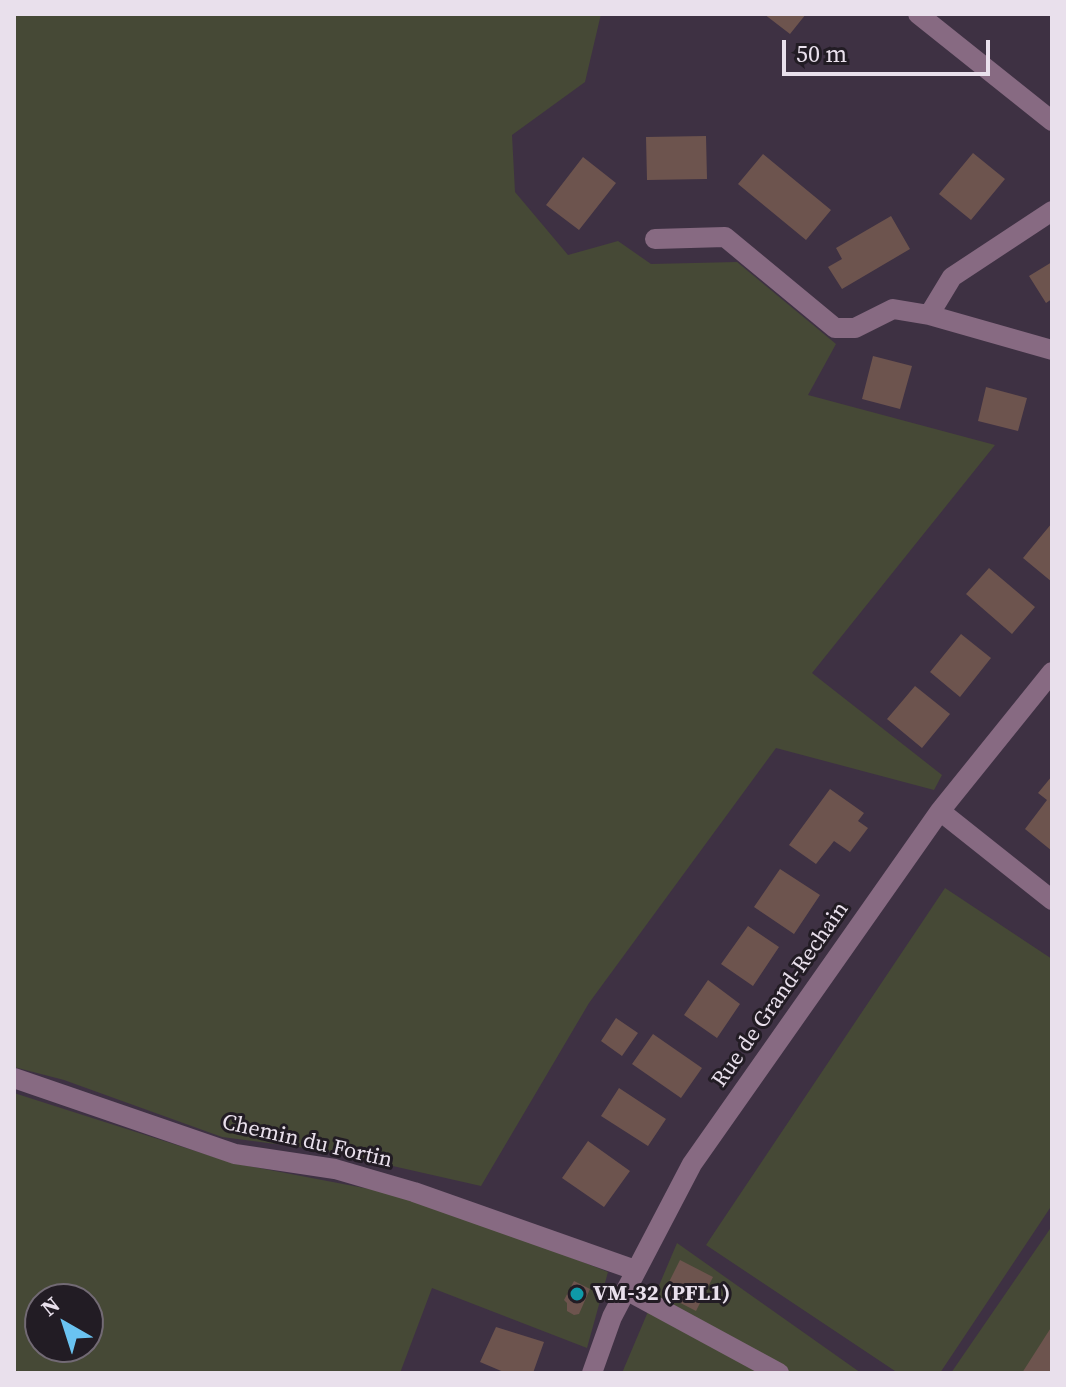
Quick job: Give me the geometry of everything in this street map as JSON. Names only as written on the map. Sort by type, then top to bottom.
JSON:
[{"type":"street","points":[[918,14],[1052,121]]},
{"type":"street","points":[[929,315],[952,277],[1052,211]]},
{"type":"street","points":[[655,239],[725,237],[835,328],[855,328],[893,309],[929,315],[1052,350]]},
{"type":"street","name":"Rue de Grand-Rechain","points":[[592,1373],[612,1317],[692,1164],[940,811],[1052,672]]},
{"type":"street","points":[[940,811],[1052,900]]},
{"type":"street","name":"Chemin du Fortin","points":[[14,1078],[235,1154],[335,1169],[414,1192],[635,1270]]},
{"type":"street","points":[[626,1290],[779,1373]]},
{"type":"green space","points":[[14,14],[601,14],[585,82],[512,135],[515,192],[568,255],[618,241],[651,264],[737,262],[836,344],[808,395],[995,445],[812,673],[942,775],[934,790],[776,748],[589,1003],[481,1186],[322,1150],[222,1137],[64,1080],[14,1067]]},
{"type":"green space","points":[[945,888],[1052,959],[1052,1205],[940,1373],[898,1373],[706,1245]]},
{"type":"green space","points":[[14,1093],[233,1163],[427,1200],[608,1272],[587,1348],[432,1288],[400,1373],[14,1373]]},
{"type":"green space","points":[[1052,1226],[1052,1373],[951,1373]]},
{"type":"green space","points":[[677,1243],[861,1373],[622,1373]]},
{"type":"building","points":[[764,14],[806,14],[790,34]]},
{"type":"building","points":[[706,136],[707,179],[647,180],[646,137]]},
{"type":"building","points":[[973,153],[1005,179],[971,220],[939,194]]},
{"type":"building","points":[[763,154],[831,210],[806,240],[738,184]]},
{"type":"building","points":[[583,157],[616,183],[579,230],[546,205]]},
{"type":"building","points":[[891,216],[910,249],[842,289],[828,267],[842,259],[836,248]]},
{"type":"building","points":[[1052,262],[1052,299],[1046,303],[1029,276]]},
{"type":"building","points":[[873,356],[912,366],[900,409],[862,399]]},
{"type":"building","points":[[986,387],[1027,398],[1018,431],[978,421]]},
{"type":"building","points":[[1052,523],[1052,582],[1023,558]]},
{"type":"building","points":[[989,568],[1035,607],[1012,634],[966,594]]},
{"type":"building","points":[[961,634],[991,658],[960,697],[930,672]]},
{"type":"building","points":[[915,686],[950,714],[922,748],[887,719]]},
{"type":"building","points":[[1052,776],[1052,851],[1025,829],[1047,800],[1038,793]]},
{"type":"building","points":[[830,789],[864,813],[858,821],[868,828],[850,852],[834,841],[816,864],[789,845]]},
{"type":"building","points":[[780,869],[820,895],[794,934],[754,907]]},
{"type":"building","points":[[748,926],[779,947],[753,986],[721,964]]},
{"type":"building","points":[[708,980],[740,1004],[717,1038],[684,1015]]},
{"type":"building","points":[[616,1018],[638,1033],[622,1056],[601,1041]]},
{"type":"building","points":[[653,1034],[702,1068],[681,1098],[632,1064]]},
{"type":"building","points":[[619,1088],[666,1119],[648,1146],[601,1116]]},
{"type":"building","points":[[588,1141],[630,1171],[604,1207],[562,1178]]},
{"type":"building","points":[[680,1260],[713,1277],[696,1311],[663,1294]]},
{"type":"building","name":"VM-32 (PFL1)","points":[[574,1281],[590,1289],[579,1314],[574,1315],[567,1311],[564,1300]]},
{"type":"building","points":[[1052,1326],[1052,1373],[1022,1373]]},
{"type":"building","points":[[496,1327],[544,1342],[533,1373],[506,1373],[480,1362]]},
{"type":"place","name":"VM-32 (PFL1)","points":[[577,1294]]}]
